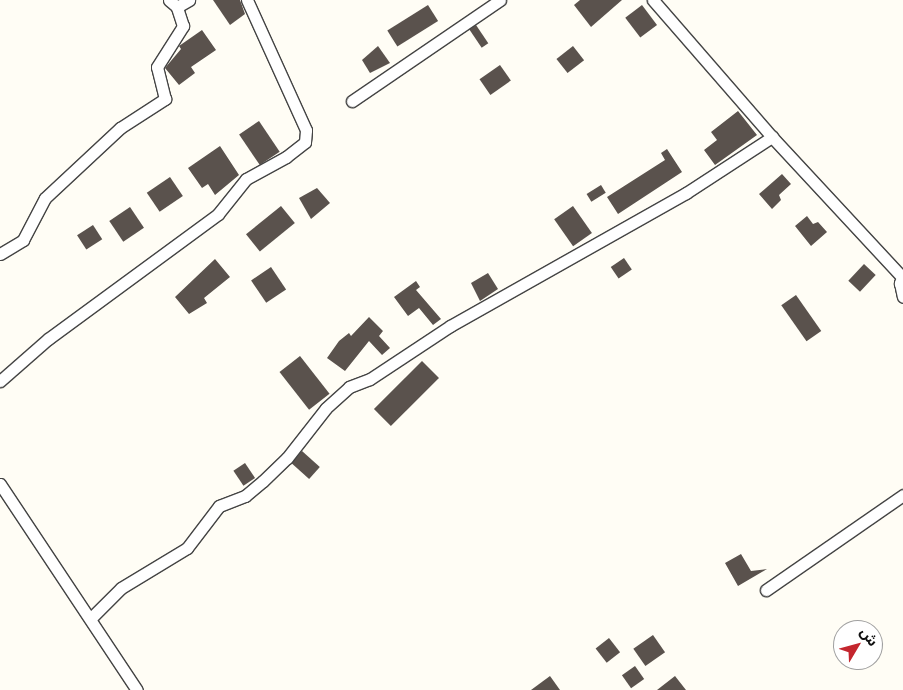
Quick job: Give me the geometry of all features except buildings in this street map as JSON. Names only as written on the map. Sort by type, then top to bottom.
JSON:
[{"type":"street","points":[[0,254],[24,240],[44,198],[51,191],[120,128],[165,100],[157,67],[183,26],[173,4],[190,0]]},
{"type":"street","points":[[0,381],[48,339],[214,217],[246,179],[286,156],[305,142],[306,130],[247,0]]},
{"type":"street","points":[[352,101],[500,0]]},
{"type":"street","points":[[653,0],[772,137],[902,276],[903,297]]},
{"type":"street","points":[[91,618],[121,588],[188,548],[219,506],[245,496],[263,481],[287,458],[326,408],[349,387],[386,370],[450,326],[686,194],[772,137]]},
{"type":"street","points":[[0,484],[91,618],[137,690]]},
{"type":"street","points":[[766,590],[903,495]]}]
